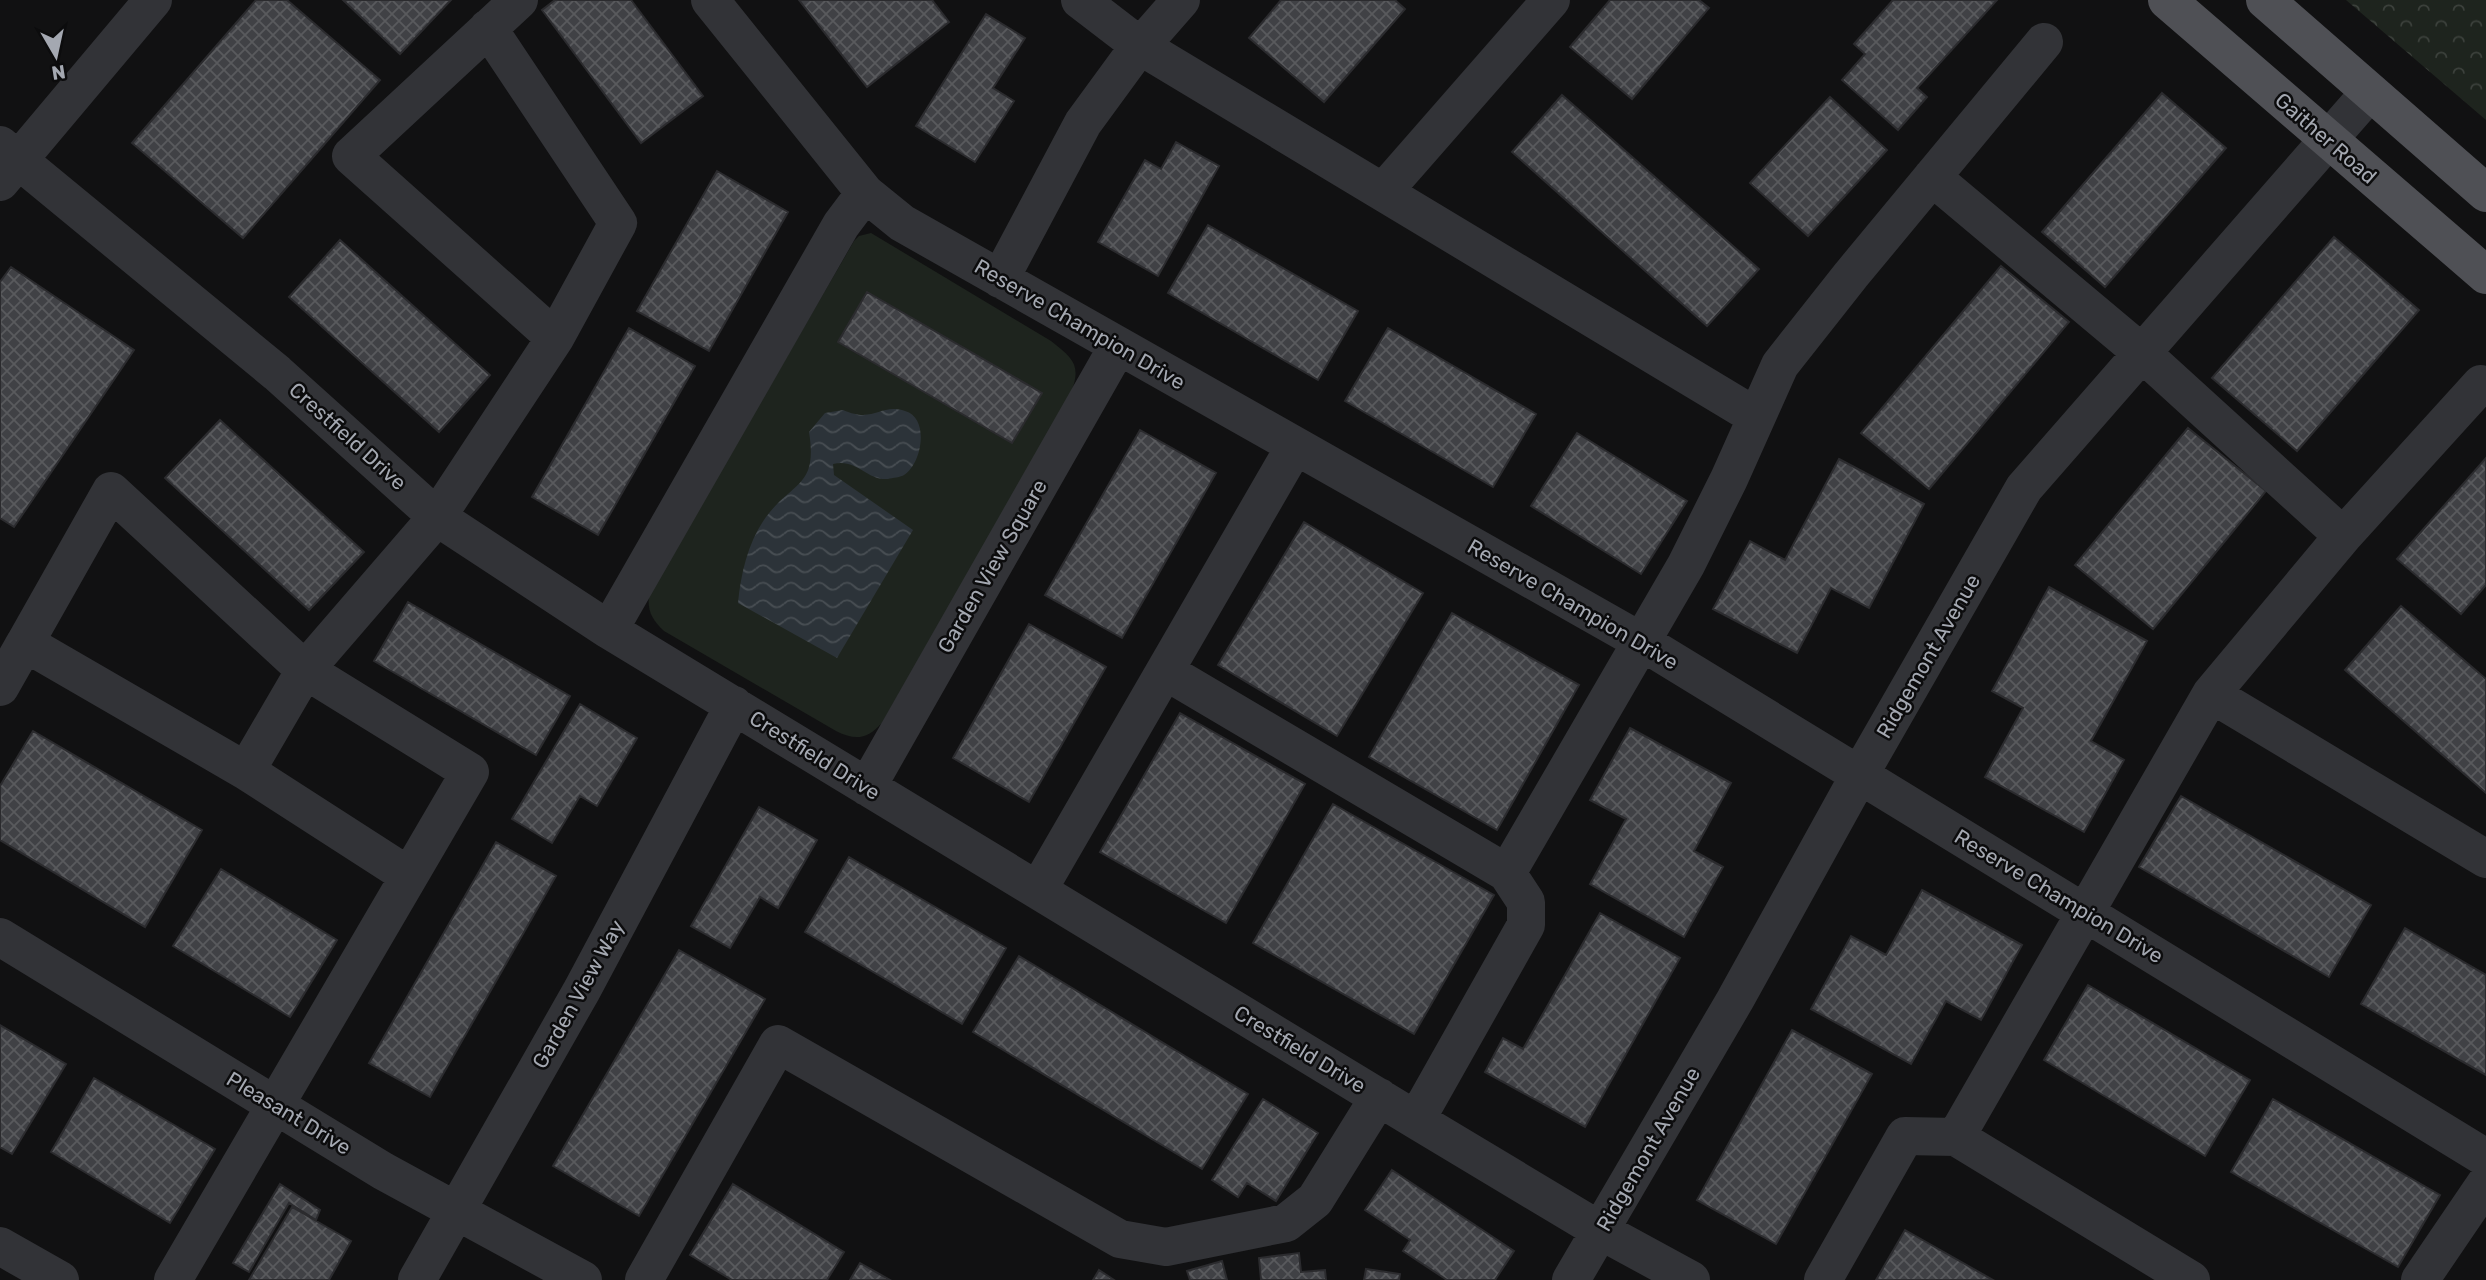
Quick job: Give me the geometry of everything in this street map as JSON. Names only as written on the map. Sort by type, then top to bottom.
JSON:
[{"type":"main road","name":"Gaither Road","points":[[2167,0],[2486,275]]},
{"type":"main road","points":[[2265,0],[2486,193]]},
{"type":"street","points":[[6,162],[153,0]]},
{"type":"street","points":[[519,0],[351,156],[555,338]]},
{"type":"street","name":"Reserve Champion Drive","points":[[710,0],[864,193],[902,223],[1642,642],[2486,1158]]},
{"type":"street","points":[[1080,0],[1140,47],[1755,416]]},
{"type":"street","points":[[1000,279],[1083,123],[1140,47],[1181,0]]},
{"type":"street","points":[[1383,192],[1551,0]]},
{"type":"street","points":[[246,771],[305,670],[437,517],[555,338],[618,223],[488,28]]},
{"type":"street","points":[[1507,873],[1686,565],[1729,479],[1780,365],[2044,42]]},
{"type":"street","name":"Ridgemont Avenue","points":[[1571,1280],[1735,1000],[1860,774],[2024,488],[2370,92]]},
{"type":"street","name":"Crestfield Drive","points":[[6,162],[277,373],[437,517],[609,630],[867,787],[1601,1231],[1691,1280]]},
{"type":"street","points":[[1931,177],[2142,353],[2343,536]]},
{"type":"street","points":[[609,630],[841,225],[864,193]]},
{"type":"street","name":"Garden View Square","points":[[867,787],[1118,346]]},
{"type":"street","points":[[1956,1137],[2211,694],[2343,536],[2481,384]]},
{"type":"street","points":[[1038,890],[1295,446]]},
{"type":"street","points":[[0,687],[111,491],[305,670],[470,772],[173,1280]]},
{"type":"street","points":[[25,643],[246,771],[409,876]]},
{"type":"street","points":[[1165,671],[1507,873],[1526,902],[1526,925],[1416,1120]]},
{"type":"street","points":[[2211,694],[2486,859]]},
{"type":"street","name":"Garden View Way","points":[[417,1280],[582,990],[734,705]]},
{"type":"street","name":"Pleasant Drive","points":[[0,937],[383,1171],[583,1280]]},
{"type":"street","points":[[644,1280],[778,1044],[1120,1239],[1166,1247],[1286,1223],[1315,1200],[1378,1097]]},
{"type":"street","points":[[1823,1280],[1905,1136],[1956,1137],[2191,1280]]},
{"type":"street","points":[[2420,1280],[2486,1182]]},
{"type":"street","points":[[0,1246],[60,1280]]},
{"type":"green space","points":[[2346,0],[2486,0],[2486,120]]},
{"type":"green space","points":[[871,233],[1051,341],[1074,364],[1075,377],[1070,395],[882,723],[866,735],[855,737],[836,731],[664,631],[651,615],[649,594],[854,241],[859,236]]},
{"type":"water","points":[[889,409],[905,411],[913,415],[918,422],[921,442],[910,469],[899,477],[881,479],[849,464],[833,464],[834,475],[913,530],[837,658],[738,603],[746,558],[754,537],[766,517],[806,474],[811,450],[809,432],[825,413],[843,410],[862,415]]},
{"type":"building","points":[[256,0],[287,0],[380,80],[243,238],[132,143]]},
{"type":"building","points":[[343,0],[451,0],[400,54]]},
{"type":"building","points":[[555,0],[631,0],[703,96],[641,143],[542,10]]},
{"type":"building","points":[[799,0],[932,0],[949,22],[867,87]]},
{"type":"building","points":[[1281,0],[1395,0],[1405,9],[1324,102],[1249,38]]},
{"type":"building","points":[[1610,0],[1699,0],[1709,8],[1632,99],[1570,47]]},
{"type":"building","points":[[1893,0],[1997,0],[1917,88],[1927,97],[1898,130],[1842,80],[1865,54],[1854,44]]},
{"type":"building","points":[[986,14],[1025,38],[993,88],[1014,101],[975,162],[916,126]]},
{"type":"building","points":[[2162,93],[2226,148],[2105,287],[2042,232]]},
{"type":"building","points":[[1562,95],[1759,269],[1707,326],[1512,152]]},
{"type":"building","points":[[1830,97],[1887,150],[1808,236],[1750,183]]},
{"type":"building","points":[[1176,142],[1219,166],[1158,276],[1098,242],[1145,160],[1161,169]]},
{"type":"building","points":[[717,171],[788,212],[709,351],[637,311]]},
{"type":"building","points":[[1208,225],[1358,311],[1318,380],[1168,293]]},
{"type":"building","points":[[2334,237],[2419,310],[2297,451],[2212,378]]},
{"type":"building","points":[[340,240],[490,375],[439,432],[289,297]]},
{"type":"building","points":[[2001,266],[2069,322],[1929,489],[1861,433]]},
{"type":"building","points":[[11,267],[134,350],[14,527],[0,518],[0,282]]},
{"type":"building","points":[[867,292],[1042,393],[1012,443],[838,342]]},
{"type":"building","points":[[629,328],[695,366],[598,535],[532,497]]},
{"type":"building","points":[[1388,328],[1536,414],[1493,487],[1345,401]]},
{"type":"building","points":[[220,420],[364,552],[309,610],[165,478]]},
{"type":"building","points":[[2188,428],[2266,491],[2153,629],[2075,565]]},
{"type":"building","points":[[1140,430],[1216,473],[1122,638],[1045,595]]},
{"type":"building","points":[[1577,433],[1687,501],[1641,574],[1531,506]]},
{"type":"building","points":[[2486,458],[2486,585],[2461,614],[2397,559]]},
{"type":"building","points":[[1839,459],[1924,504],[1869,608],[1831,588],[1797,653],[1713,609],[1750,541],[1785,560]]},
{"type":"building","points":[[1304,522],[1423,593],[1337,736],[1218,665]]},
{"type":"building","points":[[2049,587],[2147,641],[2091,741],[2124,760],[2084,832],[1985,777],[2023,708],[1992,691]]},
{"type":"building","points":[[408,602],[570,696],[536,755],[374,661]]},
{"type":"building","points":[[2401,606],[2486,679],[2486,793],[2345,670]]},
{"type":"building","points":[[1452,613],[1579,685],[1497,830],[1369,757]]},
{"type":"building","points":[[1029,624],[1106,667],[1029,802],[953,758]]},
{"type":"building","points":[[580,704],[637,738],[597,806],[580,796],[552,843],[512,819]]},
{"type":"building","points":[[1180,713],[1305,784],[1226,923],[1100,852]]},
{"type":"building","points":[[1630,728],[1731,783],[1694,851],[1723,867],[1684,937],[1590,884],[1626,819],[1590,800]]},
{"type":"building","points":[[33,731],[202,830],[145,927],[0,840],[0,786]]},
{"type":"building","points":[[2181,796],[2371,905],[2329,977],[2139,867]]},
{"type":"building","points":[[1333,804],[1494,895],[1414,1034],[1253,943]]},
{"type":"building","points":[[759,807],[817,840],[778,908],[760,897],[730,948],[691,926]]},
{"type":"building","points":[[496,842],[556,876],[430,1097],[369,1063]]},
{"type":"building","points":[[849,857],[1006,948],[962,1024],[805,932]]},
{"type":"building","points":[[221,869],[337,940],[290,1017],[173,946]]},
{"type":"building","points":[[1922,890],[2022,945],[1981,1020],[1946,1001],[1911,1064],[1811,1009],[1851,936],[1886,955]]},
{"type":"building","points":[[1600,913],[1680,958],[1585,1127],[1485,1072],[1503,1038],[1523,1049]]},
{"type":"building","points":[[2405,928],[2486,975],[2486,1075],[2361,1004]]},
{"type":"building","points":[[679,950],[765,999],[639,1216],[553,1166]]},
{"type":"building","points":[[1019,956],[1248,1094],[1202,1169],[973,1032]]},
{"type":"building","points":[[2088,985],[2250,1080],[2205,1156],[2044,1060]]},
{"type":"building","points":[[0,1025],[66,1064],[12,1154],[0,1147]]},
{"type":"building","points":[[1792,1030],[1872,1074],[1776,1244],[1697,1200]]},
{"type":"building","points":[[94,1078],[215,1149],[170,1223],[51,1152]]},
{"type":"building","points":[[1263,1099],[1318,1133],[1276,1201],[1247,1183],[1238,1197],[1212,1180]]},
{"type":"building","points":[[2273,1099],[2440,1195],[2398,1267],[2231,1172]]},
{"type":"building","points":[[1392,1170],[1514,1251],[1495,1280],[1447,1280],[1403,1251],[1410,1240],[1365,1210]]},
{"type":"building","points":[[280,1184],[320,1210],[316,1220],[289,1203],[249,1272],[233,1263]]},
{"type":"building","points":[[733,1184],[844,1252],[827,1280],[732,1280],[690,1255]]},
{"type":"building","points":[[292,1207],[351,1241],[329,1280],[249,1280]]},
{"type":"building","points":[[1905,1230],[1993,1280],[1876,1280]]},
{"type":"building","points":[[1299,1253],[1301,1272],[1325,1270],[1326,1280],[1261,1280],[1259,1258]]},
{"type":"building","points":[[1222,1261],[1227,1280],[1190,1280],[1187,1271]]},
{"type":"building","points":[[860,1263],[890,1280],[850,1280]]},
{"type":"building","points":[[1366,1269],[1400,1274],[1399,1280],[1364,1280]]},
{"type":"building","points":[[1099,1270],[1114,1280],[1093,1280]]}]
